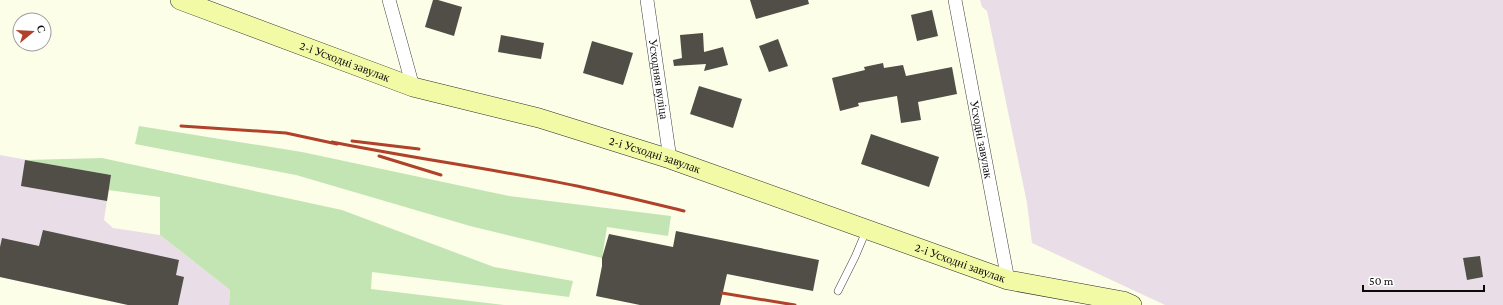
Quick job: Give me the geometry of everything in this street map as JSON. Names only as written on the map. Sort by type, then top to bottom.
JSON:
[{"type":"street","name":"2-і Усходні завулак","points":[[180,0],[413,87],[539,118],[670,159],[1008,280],[1123,301],[1132,305]]},
{"type":"street","points":[[389,0],[413,87]]},
{"type":"street","name":"Усходняя вуліца","points":[[647,0],[670,159]]},
{"type":"street","name":"Усходні завулак","points":[[955,0],[1008,280]]},
{"type":"lane","points":[[838,291],[867,230]]},
{"type":"shaded area","points":[[980,0],[1503,0],[1503,305],[1165,305],[1032,243],[1027,203],[987,11],[982,7]]},
{"type":"shaded area","points":[[0,155],[111,175],[104,220],[113,228],[160,235],[230,290],[229,305],[128,305],[0,277]]},
{"type":"green space","points":[[139,126],[302,152],[509,196],[671,216],[668,236],[607,227],[602,258],[470,226],[296,175],[135,144]]},
{"type":"green space","points":[[102,158],[342,210],[494,267],[573,281],[569,297],[372,272],[371,289],[504,305],[229,305],[230,290],[160,235],[160,197],[108,190],[111,175],[25,160]]},
{"type":"building","points":[[433,0],[462,7],[454,36],[425,27]]},
{"type":"building","points":[[750,0],[808,0],[809,4],[756,19]]},
{"type":"building","points":[[932,10],[938,36],[917,41],[911,15]]},
{"type":"building","points":[[703,33],[704,52],[723,47],[728,65],[704,71],[706,64],[674,66],[673,60],[682,58],[680,35]]},
{"type":"building","points":[[501,35],[544,43],[541,59],[498,52]]},
{"type":"building","points":[[778,39],[788,66],[769,72],[759,46]]},
{"type":"building","points":[[592,41],[633,53],[623,85],[583,73]]},
{"type":"building","points":[[883,63],[884,68],[903,65],[906,76],[952,67],[957,94],[918,102],[921,120],[901,123],[897,96],[858,103],[859,106],[840,111],[832,78],[865,70],[864,67]]},
{"type":"building","points":[[699,86],[742,99],[733,128],[690,114]]},
{"type":"building","points":[[871,134],[939,157],[929,187],[861,164]]},
{"type":"building","points":[[25,160],[111,175],[107,201],[21,186]]},
{"type":"building","points":[[43,230],[179,260],[176,275],[184,277],[178,305],[128,305],[0,277],[0,247],[2,238],[39,246]]},
{"type":"building","points":[[676,231],[819,260],[813,291],[727,274],[720,305],[640,305],[596,296],[602,266],[602,258],[609,234],[673,247]]},
{"type":"building","points":[[1480,256],[1483,277],[1467,280],[1463,258]]},
{"type":"railway","points":[[181,126],[286,133],[337,144]]},
{"type":"railway","points":[[352,141],[419,149]]},
{"type":"railway","points":[[332,142],[611,193],[684,211]]},
{"type":"railway","points":[[379,156],[441,175]]},
{"type":"railway","points":[[722,293],[795,305]]}]
